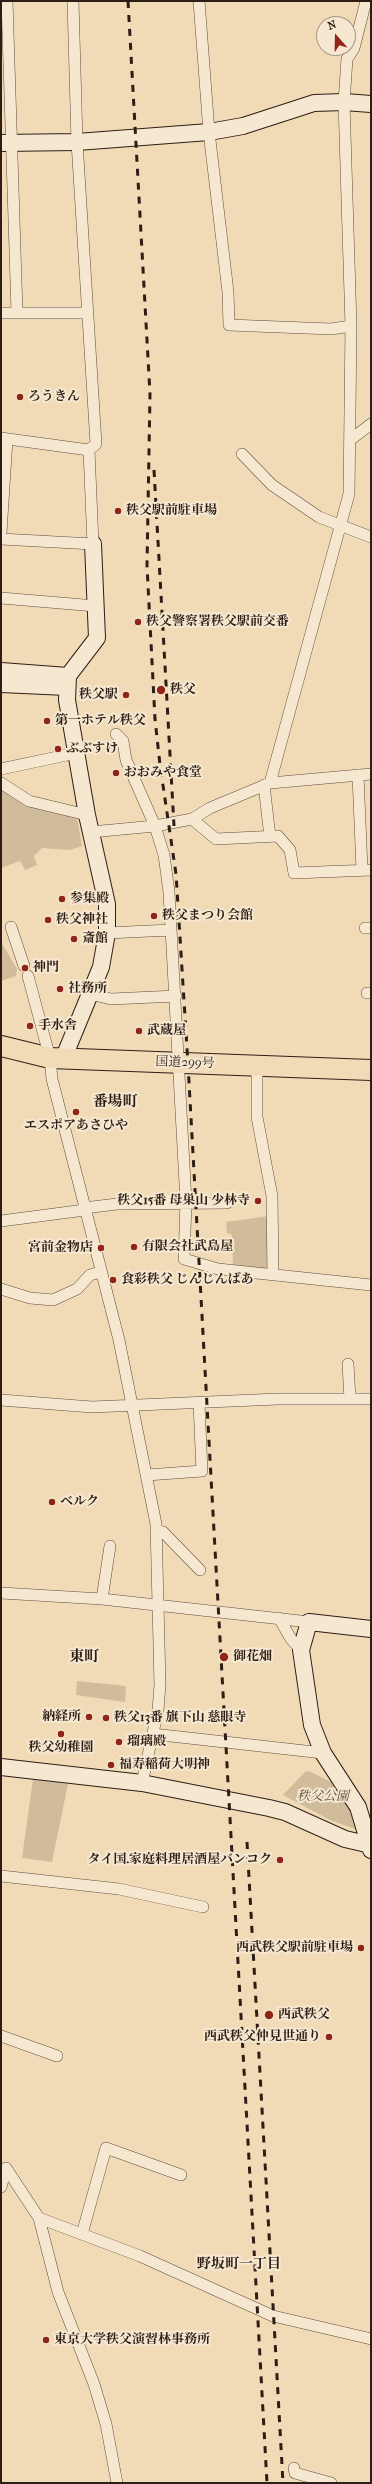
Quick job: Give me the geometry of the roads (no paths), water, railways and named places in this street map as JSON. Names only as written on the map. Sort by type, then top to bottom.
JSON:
[{"type":"highway","name":"国道299号","points":[[1,1046],[57,1058],[371,1070]]},
{"type":"street","points":[[7,1],[6,144],[17,313]]},
{"type":"street","points":[[1,533],[4,438],[89,450],[96,444],[86,312],[77,142],[74,1]]},
{"type":"street","points":[[199,1],[209,132],[228,292],[229,325],[331,329],[351,326]]},
{"type":"street","points":[[270,836],[267,784],[349,494],[351,326],[344,102],[347,59],[354,48],[366,1]]},
{"type":"street","points":[[6,144],[77,142],[209,132],[243,126],[314,103],[344,102],[371,104]]},
{"type":"street","points":[[1,313],[86,312]]},
{"type":"street","points":[[350,440],[371,424]]},
{"type":"street","points":[[89,450],[97,638],[67,682],[76,753],[87,815],[107,904],[107,933],[100,967],[90,994],[57,1058],[52,1079],[100,1272],[119,1340],[147,1475],[156,1530],[160,1685],[153,1734],[142,1783]]},
{"type":"street","points":[[242,454],[272,485],[319,517],[340,527],[371,537]]},
{"type":"street","points":[[1,539],[93,544]]},
{"type":"street","points":[[1,598],[96,606]]},
{"type":"street","points":[[1,671],[67,682]]},
{"type":"street","points":[[1,684],[67,682]]},
{"type":"street","points":[[116,734],[123,741],[126,760],[155,826],[164,855],[169,892],[180,1063],[186,1202],[184,1259],[218,1269],[371,1285]]},
{"type":"street","points":[[1,769],[76,753]]},
{"type":"street","points":[[91,832],[155,826],[192,819],[210,808],[267,784],[371,774]]},
{"type":"street","points":[[192,819],[216,839],[278,836],[284,841],[290,850],[294,873],[366,870],[358,775]]},
{"type":"street","points":[[1,783],[29,802],[87,815]]},
{"type":"street","points":[[11,927],[57,1058]]},
{"type":"street","points":[[107,933],[171,930]]},
{"type":"street","points":[[90,994],[110,999],[176,996]]},
{"type":"street","points":[[257,1065],[257,1118],[272,1196],[273,1274]]},
{"type":"street","points":[[1,1221],[117,1204],[186,1202],[227,1203]]},
{"type":"street","points":[[1,1289],[30,1298],[53,1300],[77,1289],[90,1275],[100,1272]]},
{"type":"street","points":[[348,1364],[350,1398]]},
{"type":"street","points":[[1,1400],[92,1406],[132,1406],[199,1404],[278,1399],[371,1399]]},
{"type":"street","points":[[147,1475],[202,1471],[199,1404]]},
{"type":"street","points":[[156,1530],[164,1532],[200,1570]]},
{"type":"street","points":[[102,1599],[110,1546]]},
{"type":"street","points":[[1,1593],[102,1599],[371,1629]]},
{"type":"street","points":[[279,1618],[291,1639],[300,1650]]},
{"type":"street","points":[[309,1622],[300,1650],[312,1725],[323,1753],[358,1807],[371,1847]]},
{"type":"street","points":[[153,1734],[323,1753]]},
{"type":"street","points":[[1,1767],[142,1783],[274,1809],[345,1839],[371,1847]]},
{"type":"street","points":[[1,1876],[119,1889],[203,1907]]},
{"type":"street","points":[[1,2036],[58,2056]]},
{"type":"street","points":[[82,2234],[106,2148],[181,2175]]},
{"type":"street","points":[[1,2187],[6,2168],[39,2218],[58,2292],[94,2384],[106,2424],[116,2483]]},
{"type":"street","points":[[39,2218],[140,2256],[273,2316],[371,2339]]},
{"type":"street","points":[[294,2468],[295,2473],[331,2483]]},
{"type":"railway","points":[[128,1],[150,394],[147,566],[155,719],[160,765],[176,874],[188,1064],[267,2483]]},
{"type":"railway","points":[[154,470],[174,826]]},
{"type":"railway","points":[[247,1842],[283,2483]]},
{"type":"place","name":"ろうきん","points":[[20,397]]},
{"type":"place","name":"秩父駅前駐車場","points":[[118,511]]},
{"type":"place","name":"秩父警察署秩父駅前交番","points":[[138,622]]},
{"type":"place","name":"秩父","points":[[161,690]]},
{"type":"place","name":"秩父駅","points":[[126,695]]},
{"type":"place","name":"第一ホテル秩父","points":[[47,721]]},
{"type":"place","name":"ぶぶすけ","points":[[58,749]]},
{"type":"place","name":"おおみや食堂","points":[[116,773]]},
{"type":"place","name":"参集殿","points":[[62,899]]},
{"type":"place","name":"秩父まつり会館","points":[[154,916]]},
{"type":"place","name":"秩父神社","points":[[48,920]]},
{"type":"place","name":"斎館","points":[[74,939]]},
{"type":"place","name":"神門","points":[[25,968]]},
{"type":"place","name":"社務所","points":[[60,989]]},
{"type":"place","name":"手水舎","points":[[30,1026]]},
{"type":"place","name":"武蔵屋","points":[[139,1031]]},
{"type":"place","name":"エスポアあさひや","points":[[76,1112]]},
{"type":"place","name":"秩父15番 母巣山 少林寺","points":[[258,1201]]},
{"type":"place","name":"有限会社武島屋","points":[[134,1247]]},
{"type":"place","name":"宮前金物店","points":[[101,1248]]},
{"type":"place","name":"食彩秩父 じんじんばあ","points":[[113,1280]]},
{"type":"place","name":"ベルク","points":[[52,1502]]},
{"type":"place","name":"御花畑","points":[[224,1657]]},
{"type":"place","name":"納経所","points":[[89,1717]]},
{"type":"place","name":"秩父13番 旗下山 慈眼寺","points":[[106,1718]]},
{"type":"place","name":"秩父幼稚園","points":[[61,1734]]},
{"type":"place","name":"瑠璃殿","points":[[119,1742]]},
{"type":"place","name":"福寿稲荷大明神","points":[[111,1765]]},
{"type":"place","name":"タイ国.家庭料理居酒屋バンコク","points":[[280,1860]]},
{"type":"place","name":"西武秩父駅前駐車場","points":[[361,1948]]},
{"type":"place","name":"西武秩父","points":[[269,2015]]},
{"type":"place","name":"西武秩父仲見世通り","points":[[329,2037]]},
{"type":"place","name":"東京大学秩父演習林事務所","points":[[46,2340]]},
{"type":"district","name":"番場町","points":[[115,1102]]},
{"type":"district","name":"東町","points":[[84,1657]]},
{"type":"district","name":"野坂町一丁目","points":[[239,2265]]},
{"type":"park label","name":"秩父公園","points":[[323,1797]]}]
